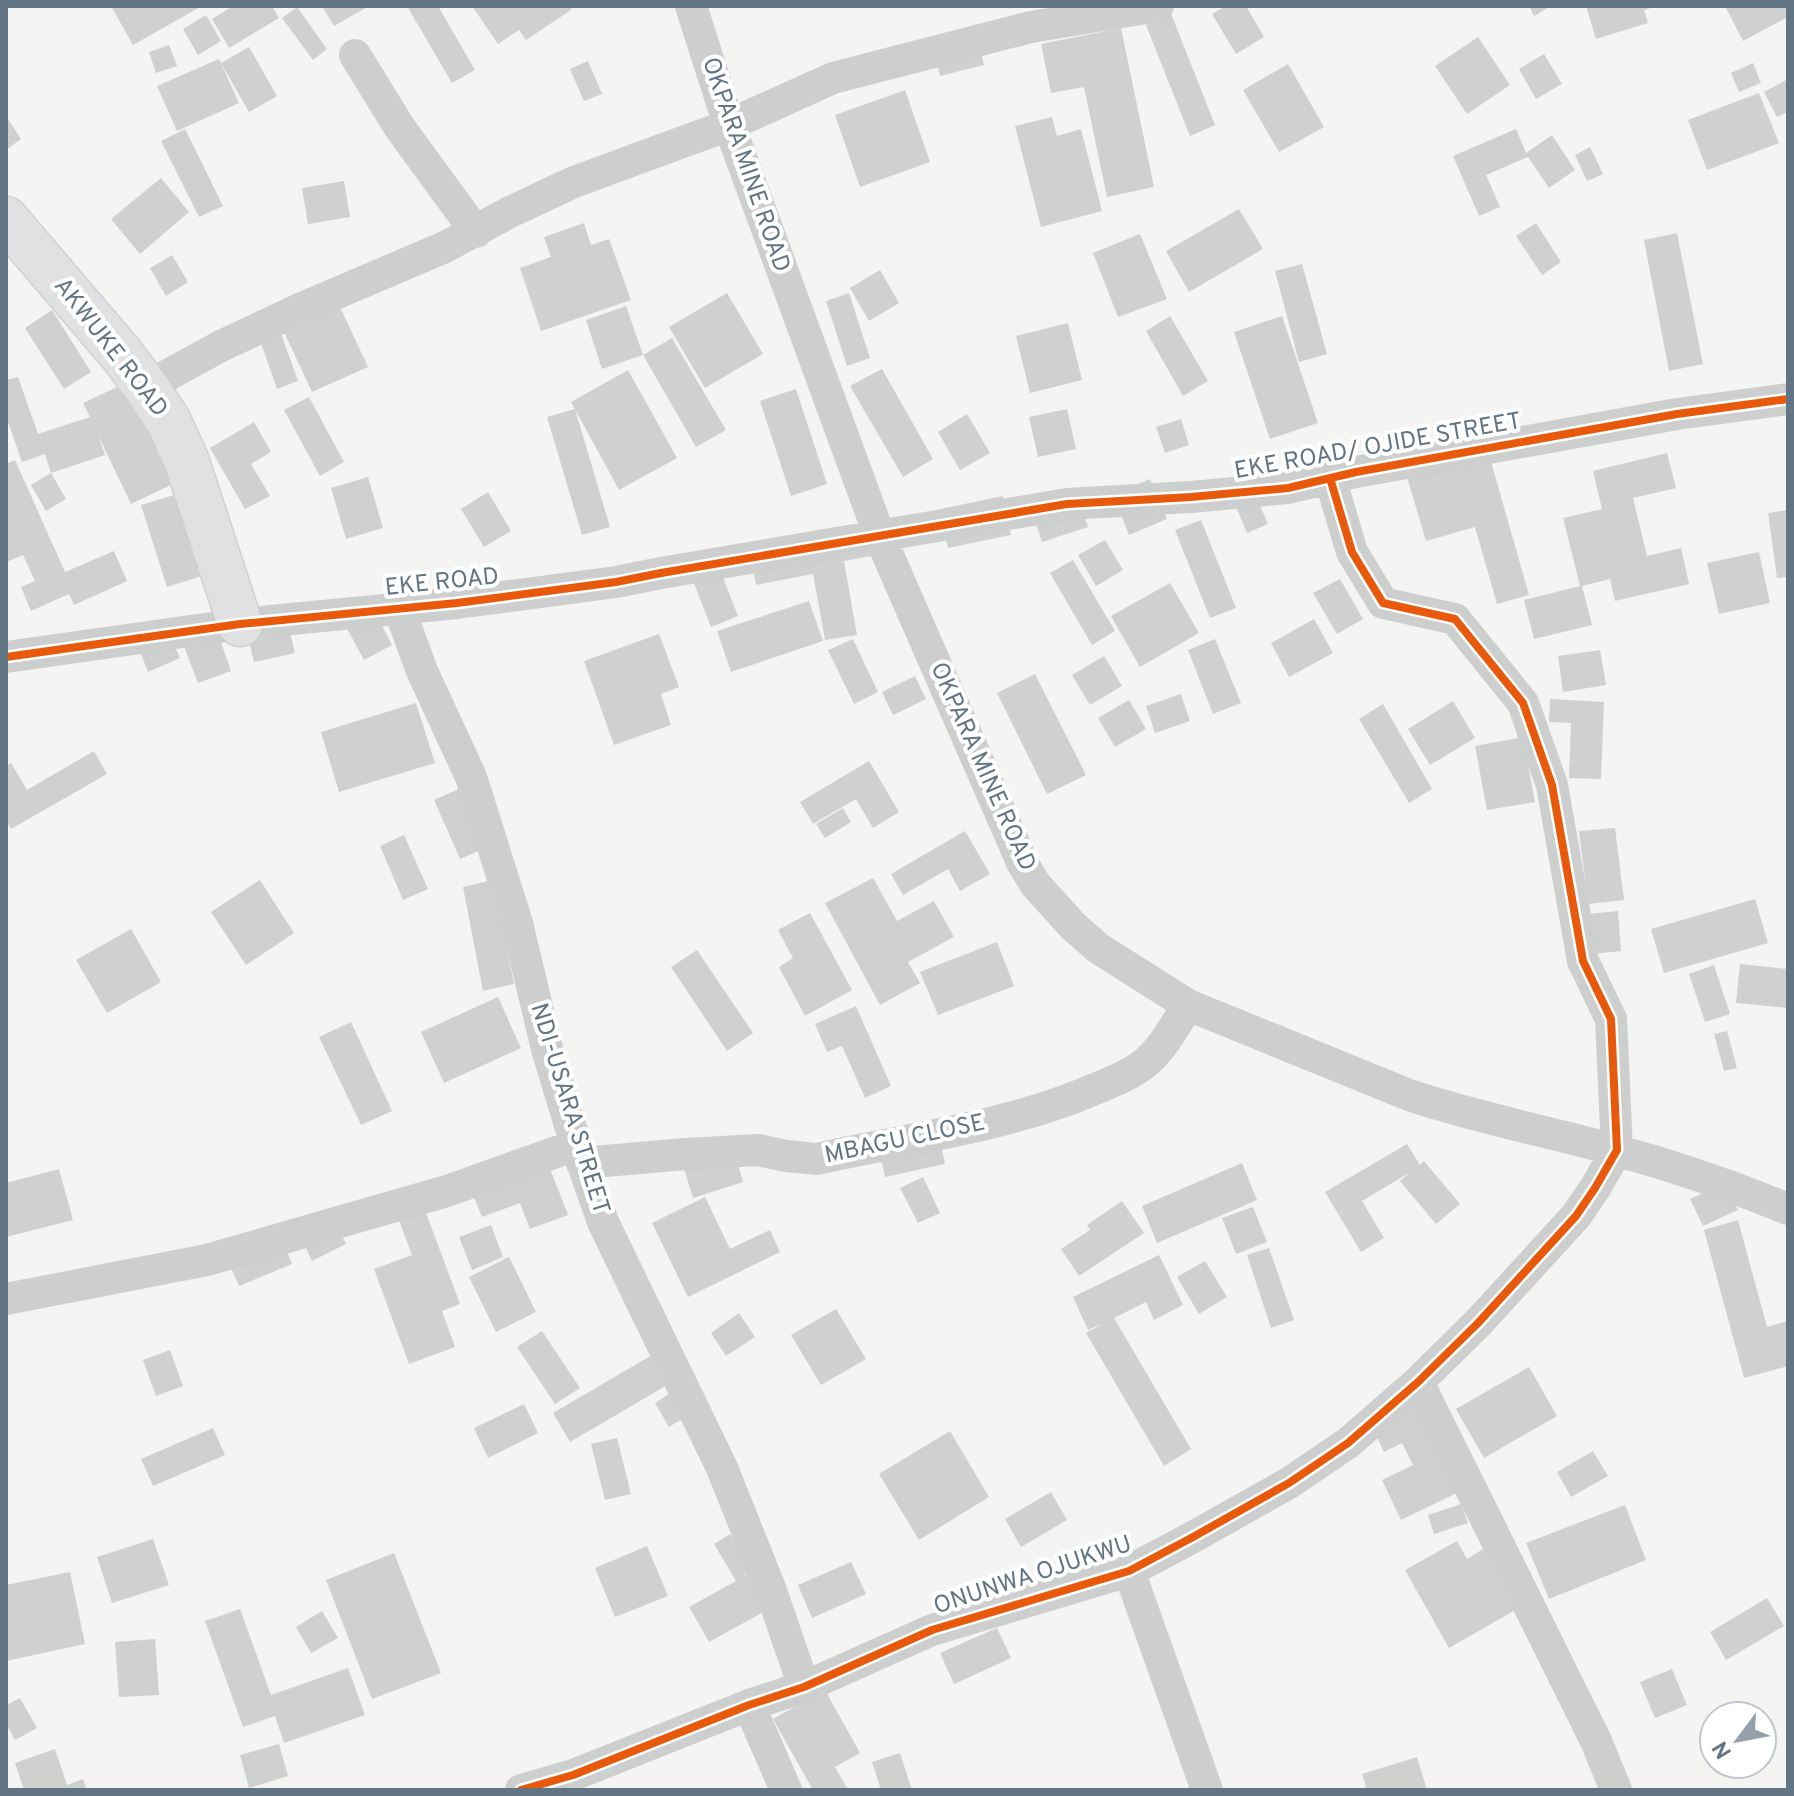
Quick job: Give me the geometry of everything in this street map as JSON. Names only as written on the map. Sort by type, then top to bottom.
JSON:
[{"type":"main road","name":"AKWUKE ROAD","points":[[6,219],[122,355],[169,422],[187,462],[240,624]]},
{"type":"street","name":"OKPARA MINE ROAD","points":[[691,6],[729,125],[880,537],[1022,862],[1035,884],[1073,926],[1098,948],[1188,1005],[1409,1095],[1444,1107],[1617,1150],[1731,1185],[1788,1209]]},
{"type":"street","points":[[146,387],[221,346],[445,247],[574,182],[729,125],[833,78],[1031,27],[1158,6]]},
{"type":"street","points":[[355,55],[400,128],[476,232]]},
{"type":"street","name":"EKE ROAD/ OJIDE STREET","points":[[880,537],[1067,504],[1288,488],[1432,458],[1677,414],[1788,399]]},
{"type":"street","points":[[1330,478],[1352,552],[1383,603],[1455,619],[1523,703],[1552,785],[1583,961],[1611,1019],[1617,1150]]},
{"type":"street","name":"EKE ROAD","points":[[6,657],[240,624],[457,603],[616,582],[880,537]]},
{"type":"street","name":"NDI-USARA STREET","points":[[399,608],[422,671],[471,777],[517,923],[547,1049],[603,1222],[722,1468],[770,1588],[804,1687]]},
{"type":"street","name":"MBAGU CLOSE","points":[[6,1299],[207,1260],[579,1154],[758,1150],[817,1159],[1016,1116],[1071,1099],[1127,1075],[1157,1052],[1188,1005]]},
{"type":"street","name":"ONUNWA OJUKWU","points":[[521,1790],[573,1775],[749,1705],[804,1687],[932,1630],[1129,1571],[1289,1483],[1348,1443],[1418,1382],[1478,1323],[1576,1216],[1617,1150]]},
{"type":"street","points":[[1418,1382],[1596,1741],[1616,1790]]},
{"type":"street","points":[[1129,1571],[1207,1790]]},
{"type":"street","points":[[749,1705],[786,1790]]},
{"type":"building","points":[[111,6],[202,6],[133,45]]},
{"type":"building","points":[[233,6],[272,6],[279,18],[229,48],[212,19]]},
{"type":"building","points":[[322,6],[369,6],[334,26]]},
{"type":"building","points":[[407,6],[438,6],[475,70],[452,83]]},
{"type":"building","points":[[472,6],[569,6],[571,10],[526,40],[519,30],[498,44]]},
{"type":"building","points":[[1168,6],[1215,125],[1190,136],[1142,15]]},
{"type":"building","points":[[1226,6],[1246,6],[1264,37],[1236,54],[1212,14]]},
{"type":"building","points":[[1529,6],[1551,6],[1534,16]]},
{"type":"building","points":[[1586,6],[1654,7],[1644,10],[1648,23],[1596,39]]},
{"type":"building","points":[[1725,6],[1788,6],[1788,17],[1743,41]]},
{"type":"building","points":[[297,7],[327,49],[313,60],[282,18]]},
{"type":"building","points":[[206,15],[221,41],[198,55],[183,29]]},
{"type":"building","points":[[1121,28],[1154,187],[1107,197],[1084,87],[1051,93],[1041,44]]},
{"type":"building","points":[[976,34],[984,65],[940,76],[933,45]]},
{"type":"building","points":[[1478,37],[1510,85],[1467,114],[1435,66]]},
{"type":"building","points":[[169,45],[177,66],[156,73],[149,52]]},
{"type":"building","points":[[249,47],[277,96],[249,112],[221,63]]},
{"type":"building","points":[[1544,54],[1562,84],[1536,99],[1519,69]]},
{"type":"building","points":[[219,59],[239,103],[177,131],[157,86]]},
{"type":"building","points":[[588,61],[602,94],[584,101],[570,69]]},
{"type":"building","points":[[1753,63],[1761,83],[1739,92],[1731,73]]},
{"type":"building","points":[[1288,64],[1324,127],[1279,152],[1243,90]]},
{"type":"building","points":[[1788,79],[1788,112],[1777,117],[1764,92]]},
{"type":"building","points":[[905,90],[930,162],[860,187],[835,115]]},
{"type":"building","points":[[1759,93],[1779,143],[1707,170],[1688,120]]},
{"type":"building","points":[[6,116],[21,139],[6,150]]},
{"type":"building","points":[[1052,117],[1057,136],[1081,129],[1102,211],[1041,227],[1015,126]]},
{"type":"building","points":[[185,129],[223,206],[199,217],[161,141]]},
{"type":"building","points":[[1516,129],[1526,153],[1552,135],[1575,170],[1549,188],[1528,157],[1486,175],[1500,207],[1479,216],[1453,156]]},
{"type":"building","points":[[1590,147],[1603,174],[1587,181],[1575,155]]},
{"type":"building","points":[[161,178],[189,212],[140,254],[111,219]]},
{"type":"building","points":[[344,181],[350,217],[308,224],[302,188]]},
{"type":"building","points":[[1239,209],[1263,249],[1189,292],[1166,251]]},
{"type":"building","points":[[584,223],[591,245],[609,239],[631,300],[541,331],[520,268],[551,257],[544,237]]},
{"type":"building","points":[[1536,223],[1561,262],[1542,275],[1516,236]]},
{"type":"building","points":[[1677,233],[1703,364],[1669,371],[1644,240]]},
{"type":"building","points":[[1140,234],[1167,299],[1118,317],[1093,253]]},
{"type":"building","points":[[172,255],[188,282],[166,296],[150,268]]},
{"type":"building","points":[[1302,264],[1327,354],[1299,362],[1275,271]]},
{"type":"building","points":[[880,270],[899,303],[869,321],[850,288]]},
{"type":"building","points":[[727,293],[763,354],[705,388],[669,327]]},
{"type":"building","points":[[849,293],[870,358],[847,366],[826,301]]},
{"type":"building","points":[[626,306],[643,355],[602,369],[586,320]]},
{"type":"building","points":[[340,307],[368,367],[312,392],[284,332]]},
{"type":"building","points":[[52,310],[91,372],[64,389],[25,328]]},
{"type":"building","points":[[1170,316],[1208,381],[1183,396],[1146,331]]},
{"type":"building","points":[[1282,316],[1318,423],[1270,439],[1234,332]]},
{"type":"building","points":[[277,322],[298,381],[277,389],[256,329]]},
{"type":"building","points":[[1068,323],[1082,380],[1030,393],[1016,336]]},
{"type":"building","points":[[672,338],[726,430],[696,447],[643,355]]},
{"type":"building","points":[[882,369],[933,459],[903,477],[850,386]]},
{"type":"building","points":[[628,370],[677,458],[619,490],[571,402]]},
{"type":"building","points":[[18,377],[38,434],[90,417],[83,403],[128,382],[177,482],[131,504],[98,435],[105,455],[51,473],[45,454],[22,462],[6,416],[6,380]]},
{"type":"building","points":[[796,389],[827,484],[791,496],[760,401]]},
{"type":"building","points":[[309,397],[344,462],[320,476],[284,410]]},
{"type":"building","points":[[575,409],[610,527],[582,535],[547,417]]},
{"type":"building","points":[[1067,409],[1076,449],[1038,457],[1029,417]]},
{"type":"building","points":[[967,414],[990,453],[960,470],[938,432]]},
{"type":"building","points":[[1181,419],[1189,445],[1165,453],[1156,427]]},
{"type":"building","points":[[254,422],[271,452],[251,464],[270,496],[245,509],[210,448]]},
{"type":"building","points":[[1484,437],[1529,595],[1497,604],[1475,527],[1426,541],[1402,460]]},
{"type":"building","points":[[1667,453],[1676,488],[1633,498],[1647,556],[1681,548],[1689,584],[1615,601],[1610,579],[1582,586],[1592,625],[1534,639],[1524,600],[1580,586],[1563,518],[1602,509],[1593,471]]},
{"type":"building","points":[[15,460],[65,572],[114,551],[127,581],[74,605],[69,594],[31,611],[21,587],[35,581],[23,555],[6,562],[6,464]]},
{"type":"building","points":[[51,473],[66,499],[46,511],[31,485]]},
{"type":"building","points":[[368,477],[383,528],[346,539],[331,488]]},
{"type":"building","points":[[1150,479],[1167,519],[1129,535],[1113,495]]},
{"type":"building","points":[[1251,484],[1268,524],[1247,533],[1230,492]]},
{"type":"building","points":[[1074,488],[1088,527],[1042,542],[1029,503]]},
{"type":"building","points":[[488,492],[511,531],[484,547],[461,509]]},
{"type":"building","points":[[181,493],[208,574],[167,587],[141,505]]},
{"type":"building","points":[[1003,496],[1011,535],[948,548],[940,509]]},
{"type":"building","points":[[1788,510],[1788,577],[1777,578],[1768,513]]},
{"type":"building","points":[[1201,520],[1236,608],[1210,618],[1175,530]]},
{"type":"building","points":[[872,527],[877,555],[844,561],[857,635],[825,640],[813,574],[756,585],[749,549]]},
{"type":"building","points":[[1105,540],[1123,570],[1096,586],[1078,555]]},
{"type":"building","points":[[1759,552],[1770,603],[1719,614],[1707,563]]},
{"type":"building","points":[[715,557],[738,616],[711,627],[688,568]]},
{"type":"building","points":[[1073,560],[1115,631],[1092,645],[1050,573]]},
{"type":"building","points":[[1340,579],[1363,619],[1337,634],[1313,593]]},
{"type":"building","points":[[1170,583],[1199,633],[1140,667],[1111,616]]},
{"type":"building","points":[[809,601],[823,641],[731,672],[717,631]]},
{"type":"building","points":[[373,608],[392,645],[364,660],[344,623]]},
{"type":"building","points":[[1314,619],[1333,653],[1289,677],[1271,643]]},
{"type":"building","points":[[288,624],[295,653],[254,662],[247,633]]},
{"type":"building","points":[[217,631],[231,671],[198,683],[183,644]]},
{"type":"building","points":[[169,633],[180,658],[148,672],[138,646]]},
{"type":"building","points":[[659,634],[679,687],[661,694],[671,725],[614,745],[584,661]]},
{"type":"building","points":[[853,639],[878,692],[854,704],[828,650]]},
{"type":"building","points":[[1215,639],[1241,703],[1213,714],[1188,650]]},
{"type":"building","points":[[1600,650],[1606,685],[1563,692],[1558,656]]},
{"type":"building","points":[[1104,656],[1122,686],[1090,705],[1072,675]]},
{"type":"building","points":[[1035,674],[1086,775],[1047,794],[997,693]]},
{"type":"building","points":[[915,676],[926,699],[893,715],[882,692]]},
{"type":"building","points":[[1181,694],[1190,721],[1155,733],[1146,706]]},
{"type":"building","points":[[1550,699],[1604,702],[1601,779],[1569,778],[1571,723],[1549,722]]},
{"type":"building","points":[[1129,700],[1146,729],[1115,747],[1098,718]]},
{"type":"building","points":[[1453,701],[1475,738],[1430,765],[1408,729]]},
{"type":"building","points":[[416,703],[435,763],[339,792],[321,732]]},
{"type":"building","points":[[1383,704],[1432,789],[1409,803],[1359,719]]},
{"type":"building","points":[[1523,737],[1535,802],[1487,810],[1475,746]]},
{"type":"building","points":[[94,751],[107,774],[11,829],[6,821],[6,766],[11,763],[27,790]]},
{"type":"building","points":[[869,761],[899,812],[873,828],[856,799],[813,824],[800,802]]},
{"type":"building","points":[[461,788],[487,847],[460,859],[434,800]]},
{"type":"building","points":[[843,808],[851,822],[825,838],[816,824]]},
{"type":"building","points":[[1615,828],[1624,900],[1588,904],[1579,831]]},
{"type":"building","points":[[965,831],[990,874],[960,891],[948,869],[903,895],[891,874]]},
{"type":"building","points":[[404,835],[428,889],[403,900],[380,846]]},
{"type":"building","points":[[873,878],[897,921],[934,901],[954,937],[908,962],[920,983],[880,1005],[825,903]]},
{"type":"building","points":[[260,880],[294,933],[246,965],[211,912]]},
{"type":"building","points":[[493,880],[514,984],[483,991],[463,887]]},
{"type":"building","points":[[1755,899],[1768,943],[1664,973],[1651,929]]},
{"type":"building","points":[[1618,911],[1621,951],[1592,954],[1588,914]]},
{"type":"building","points":[[810,913],[852,990],[805,1016],[779,967],[793,958],[778,930]]},
{"type":"building","points":[[131,929],[161,982],[107,1013],[76,960]]},
{"type":"building","points":[[997,942],[1014,986],[938,1015],[920,972]]},
{"type":"building","points":[[697,950],[753,1033],[727,1051],[671,967]]},
{"type":"building","points":[[1740,964],[1788,969],[1788,1008],[1736,1003]]},
{"type":"building","points":[[1714,965],[1730,1014],[1705,1022],[1689,974]]},
{"type":"building","points":[[498,997],[521,1048],[444,1083],[421,1032]]},
{"type":"building","points":[[856,1006],[891,1086],[865,1098],[842,1046],[827,1052],[815,1024]]},
{"type":"building","points":[[351,1022],[392,1111],[361,1125],[319,1037]]},
{"type":"building","points":[[1727,1031],[1737,1068],[1724,1071],[1714,1034]]},
{"type":"building","points":[[936,1122],[945,1164],[885,1177],[876,1135]]},
{"type":"building","points":[[732,1143],[743,1182],[693,1198],[681,1159]]},
{"type":"building","points":[[1407,1144],[1420,1165],[1424,1161],[1460,1204],[1436,1224],[1400,1181],[1409,1173],[1362,1201],[1384,1238],[1361,1252],[1325,1192]]},
{"type":"building","points":[[545,1156],[568,1215],[530,1229],[520,1203],[482,1217],[469,1185]]},
{"type":"building","points":[[1242,1163],[1257,1200],[1157,1243],[1142,1206]]},
{"type":"building","points":[[59,1169],[73,1220],[6,1237],[6,1183]]},
{"type":"building","points":[[923,1177],[940,1213],[918,1223],[900,1188]]},
{"type":"building","points":[[1724,1183],[1738,1210],[1703,1226],[1690,1199]]},
{"type":"building","points":[[420,1197],[460,1304],[442,1311],[455,1347],[409,1364],[374,1269],[412,1255],[394,1207]]},
{"type":"building","points":[[705,1197],[730,1249],[770,1230],[780,1252],[688,1297],[652,1223]]},
{"type":"building","points":[[1122,1201],[1144,1233],[1079,1276],[1061,1249],[1090,1230],[1087,1225]]},
{"type":"building","points":[[1253,1207],[1267,1242],[1236,1254],[1222,1218]]},
{"type":"building","points":[[332,1213],[346,1244],[312,1261],[297,1229]]},
{"type":"building","points":[[1738,1220],[1767,1327],[1788,1321],[1788,1366],[1744,1378],[1704,1230]]},
{"type":"building","points":[[491,1225],[503,1257],[472,1270],[459,1237]]},
{"type":"building","points":[[279,1232],[292,1264],[239,1286],[225,1254]]},
{"type":"building","points":[[1269,1248],[1294,1320],[1271,1328],[1247,1255]]},
{"type":"building","points":[[1159,1255],[1183,1305],[1154,1320],[1146,1302],[1114,1318],[1191,1449],[1164,1466],[1086,1333],[1104,1323],[1088,1330],[1073,1297]]},
{"type":"building","points":[[509,1257],[536,1312],[496,1332],[469,1277]]},
{"type":"building","points":[[1205,1261],[1227,1297],[1199,1314],[1177,1277]]},
{"type":"building","points":[[836,1309],[866,1359],[821,1385],[791,1335]]},
{"type":"building","points":[[739,1313],[755,1337],[726,1356],[711,1333]]},
{"type":"building","points":[[542,1331],[580,1388],[555,1404],[517,1347]]},
{"type":"building","points":[[170,1350],[183,1386],[156,1396],[143,1360]]},
{"type":"building","points":[[652,1355],[669,1384],[570,1442],[553,1413]]},
{"type":"building","points":[[1529,1367],[1557,1416],[1484,1458],[1456,1409]]},
{"type":"building","points":[[675,1390],[690,1414],[669,1427],[655,1403]]},
{"type":"building","points":[[524,1404],[538,1433],[488,1458],[474,1428]]},
{"type":"building","points":[[1418,1404],[1461,1491],[1401,1520],[1382,1480],[1413,1465],[1402,1443],[1384,1452],[1372,1426]]},
{"type":"building","points":[[213,1428],[225,1455],[153,1486],[141,1459]]},
{"type":"building","points":[[950,1431],[989,1497],[919,1540],[879,1474]]},
{"type":"building","points":[[617,1438],[631,1494],[605,1500],[591,1444]]},
{"type":"building","points":[[1593,1451],[1608,1476],[1571,1497],[1557,1472]]},
{"type":"building","points":[[1051,1492],[1067,1520],[1021,1547],[1005,1519]]},
{"type":"building","points":[[1461,1504],[1468,1523],[1434,1534],[1428,1515]]},
{"type":"building","points":[[1625,1505],[1646,1560],[1549,1599],[1526,1543]]},
{"type":"building","points":[[730,1534],[752,1570],[739,1578],[749,1573],[769,1609],[709,1642],[689,1607],[736,1581],[714,1544]]},
{"type":"building","points":[[153,1539],[169,1585],[112,1603],[97,1557]]},
{"type":"building","points":[[1457,1541],[1467,1559],[1483,1549],[1517,1609],[1449,1648],[1405,1570]]},
{"type":"building","points":[[647,1546],[668,1596],[615,1617],[595,1568]]},
{"type":"building","points":[[394,1553],[441,1673],[372,1699],[326,1580]]},
{"type":"building","points":[[851,1562],[866,1594],[812,1618],[798,1585]]},
{"type":"building","points":[[70,1572],[85,1644],[6,1661],[6,1585]]},
{"type":"building","points":[[1767,1598],[1784,1626],[1726,1660],[1710,1632]]},
{"type":"building","points":[[240,1609],[271,1695],[348,1668],[365,1715],[284,1743],[275,1716],[243,1727],[205,1621]]},
{"type":"building","points":[[322,1611],[338,1638],[311,1653],[296,1627]]},
{"type":"building","points":[[997,1628],[1011,1658],[954,1684],[940,1653]]},
{"type":"building","points":[[155,1639],[159,1695],[119,1697],[115,1642]]},
{"type":"building","points":[[1672,1669],[1687,1705],[1655,1718],[1640,1682]]},
{"type":"building","points":[[825,1690],[860,1753],[835,1767],[848,1790],[813,1790],[773,1719]]},
{"type":"building","points":[[20,1698],[37,1728],[15,1740],[6,1723],[6,1705]]},
{"type":"building","points":[[279,1744],[288,1776],[249,1788],[240,1755]]},
{"type":"building","points":[[55,1749],[67,1785],[83,1779],[87,1790],[24,1790],[15,1763]]},
{"type":"building","points":[[900,1753],[912,1790],[881,1790],[872,1762]]},
{"type":"building","points":[[1417,1757],[1427,1790],[1367,1790],[1362,1774]]},
{"type":"cycle path","points":[[6,657],[240,624],[457,603],[616,582],[1067,504],[1288,488],[1356,472],[1677,414],[1788,399]]},
{"type":"cycle path","points":[[521,1790],[573,1775],[749,1705],[804,1687],[932,1630],[1129,1571],[1193,1537],[1289,1483],[1348,1443],[1418,1382],[1478,1323],[1576,1216],[1595,1188],[1617,1150],[1611,1019],[1583,961],[1552,785],[1523,703],[1455,619],[1383,603],[1352,552],[1330,478]]}]
